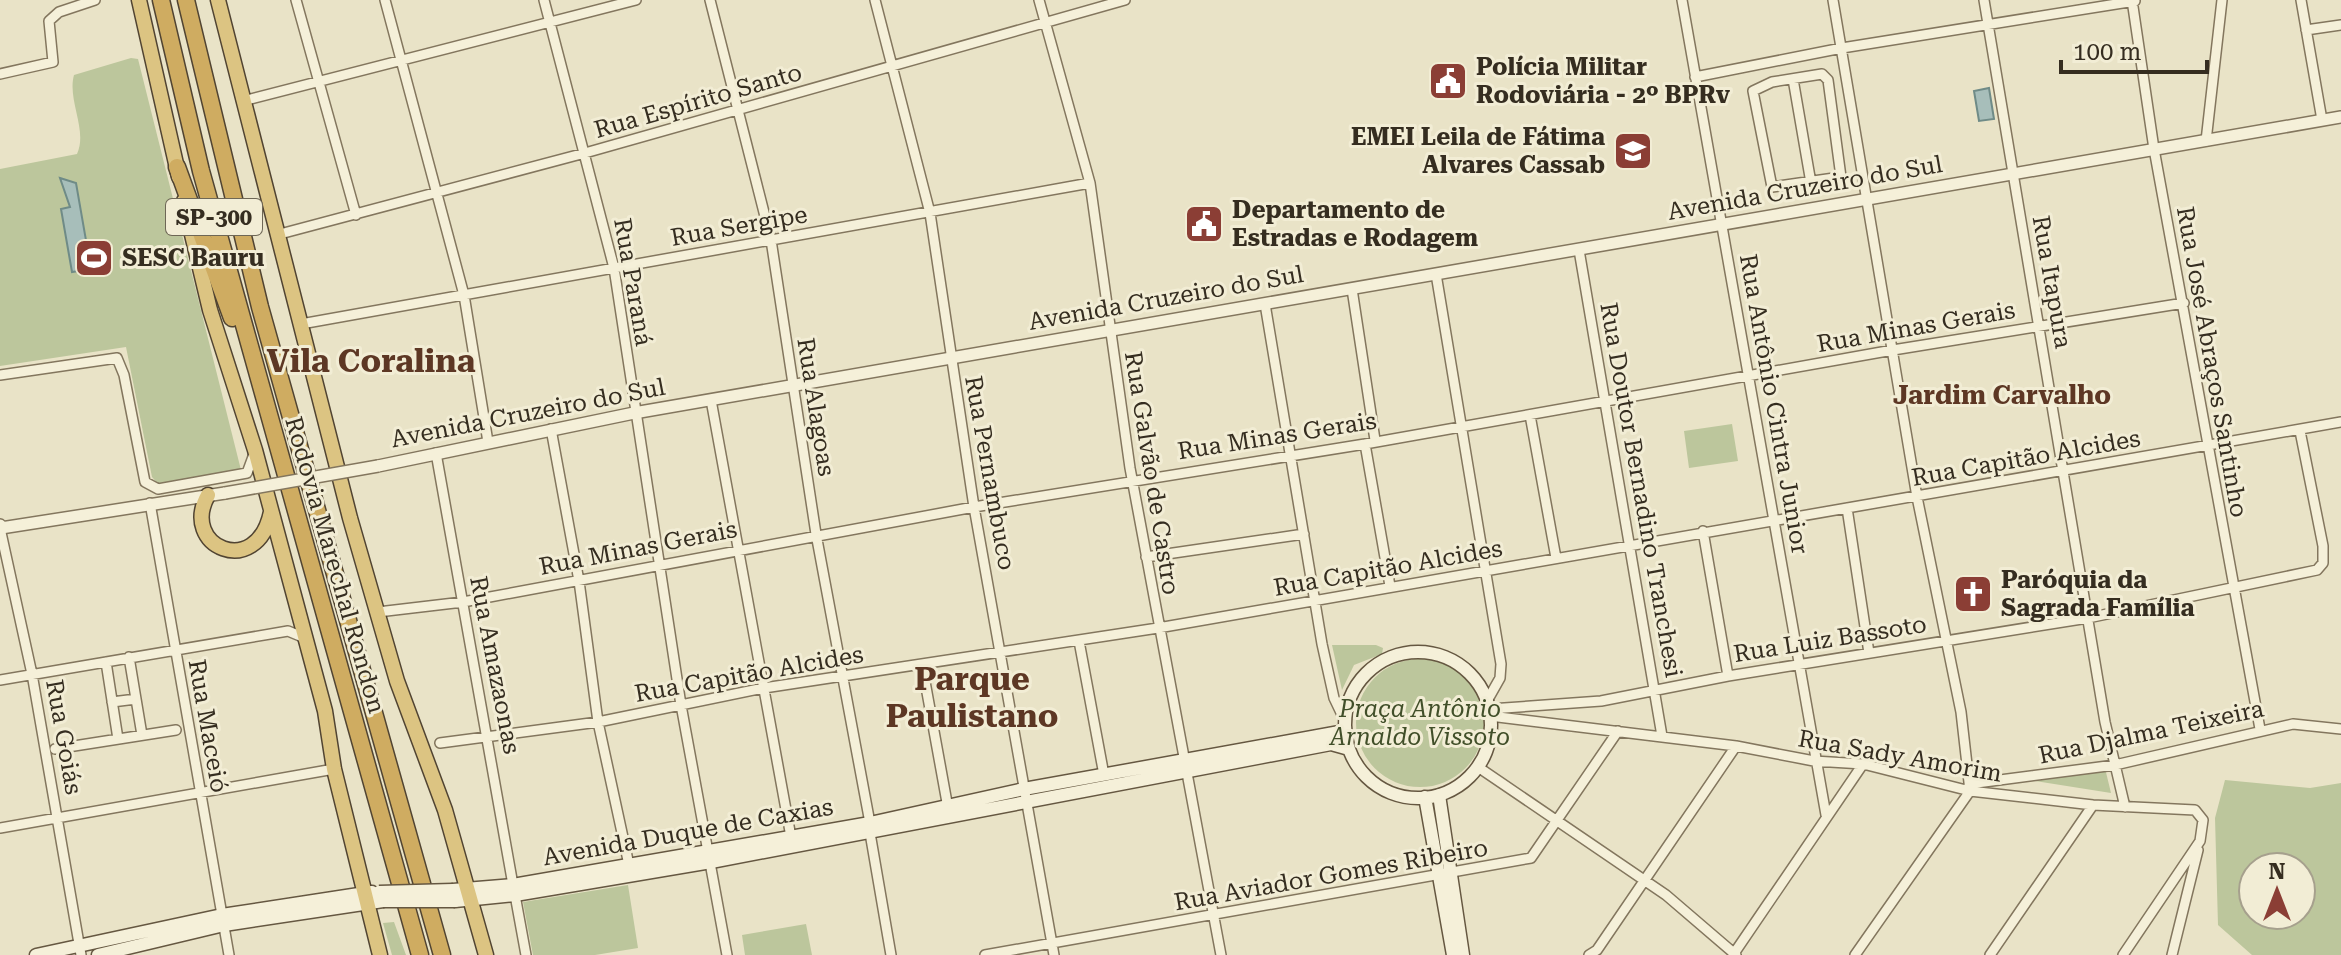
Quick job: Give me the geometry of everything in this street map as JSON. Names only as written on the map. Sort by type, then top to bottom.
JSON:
[{"type":"highway","points":[[139,0],[210,310],[255,450],[325,711],[334,769],[378,955]]},
{"type":"highway","name":"Rodovia Marechal Rondon","points":[[161,0],[193,141],[420,955]]},
{"type":"highway","name":"Rodovia Marechal Rondon","points":[[186,0],[283,394],[442,955]]},
{"type":"highway","points":[[218,0],[280,234],[322,417],[397,681],[445,810],[486,955]]},
{"type":"highway","points":[[177,167],[273,433]]},
{"type":"highway","points":[[208,495],[202,505],[203,529],[209,540],[230,551],[242,551],[263,538],[272,512]]},
{"type":"main road","points":[[1408,653],[1428,653],[1456,663],[1478,683],[1489,709],[1488,749],[1478,767],[1467,780],[1439,795],[1399,796],[1382,789],[1356,765],[1349,749],[1345,726],[1358,683],[1372,669],[1408,653]]},
{"type":"main road","name":"Avenida Duque de Caxias","points":[[514,890],[629,865],[710,857],[791,837],[870,828],[948,808],[1187,764],[1345,726]]},
{"type":"main road","name":"Avenida Duque de Caxias","points":[[36,955],[80,951],[223,920],[365,898],[514,890],[710,857],[870,828],[1104,775],[1331,744],[1349,749]]},
{"type":"main road","points":[[1439,795],[1453,955]]},
{"type":"main road","points":[[1425,797],[1463,955]]},
{"type":"main road","name":"Avenida Duque de Caxias","points":[[98,955],[223,920]]},
{"type":"street","points":[[0,74],[48,65],[55,55],[49,21],[59,12],[95,0]]},
{"type":"street","points":[[296,0],[356,215]]},
{"type":"street","points":[[385,0],[464,295],[488,442]]},
{"type":"street","name":"Rua Paraná","points":[[544,0],[614,268],[681,705],[727,955]]},
{"type":"street","points":[[243,101],[636,0]]},
{"type":"street","name":"Rua Alagoas","points":[[710,0],[771,240],[816,534],[891,955]]},
{"type":"street","name":"Rua Pernambuco","points":[[875,0],[930,213],[974,507],[1054,955]]},
{"type":"street","name":"Rua Galvão de Castro","points":[[1039,0],[1090,183],[1132,479],[1221,955]]},
{"type":"street","name":"Rua Espírito Santo","points":[[280,234],[585,153],[1122,0]]},
{"type":"street","name":"Rua Antônio Cintra Junior","points":[[1682,0],[1747,379],[1775,521],[1814,761],[1826,815]]},
{"type":"street","points":[[1833,0],[1970,788],[1855,955]]},
{"type":"street","name":"Rua Itapura","points":[[1984,0],[2088,618],[2125,807]]},
{"type":"street","name":"Rua José Abraços Santinho","points":[[2132,0],[2154,149],[2184,303],[2231,589],[2260,729]]},
{"type":"street","points":[[1695,77],[1842,48],[2138,0]]},
{"type":"street","points":[[2206,141],[2222,0]]},
{"type":"street","points":[[2301,0],[2322,120]]},
{"type":"street","points":[[2306,30],[2341,25]]},
{"type":"street","points":[[1769,63],[1772,82]]},
{"type":"street","points":[[1822,74],[1828,80],[1841,174],[1838,179],[1778,188],[1769,184],[1753,91],[1772,82],[1822,74]]},
{"type":"street","points":[[1793,79],[1811,183]]},
{"type":"street","name":"Avenida Cruzeiro do Sul","points":[[0,527],[225,493],[791,385],[2341,117]]},
{"type":"street","name":"Rua Sergipe","points":[[301,324],[1090,183]]},
{"type":"street","name":"Rua Doutor Bernadino Tranchesi","points":[[1579,250],[1662,736]]},
{"type":"street","points":[[1436,274],[1501,671],[1489,709]]},
{"type":"street","points":[[1352,289],[1390,586]]},
{"type":"street","name":"Rua Minas Gerais","points":[[378,612],[463,602],[660,567],[738,548],[1132,479],[1747,379],[1893,350],[2184,303]]},
{"type":"street","points":[[1265,304],[1315,601],[1334,698],[1345,726]]},
{"type":"street","points":[[0,375],[105,357],[120,361],[145,482],[158,489],[247,473],[255,450]]},
{"type":"street","points":[[711,400],[791,837]]},
{"type":"street","points":[[1530,415],[1556,558]]},
{"type":"street","name":"Rua Capitão Alcides","points":[[440,743],[598,722],[764,688],[1158,628],[2341,422]]},
{"type":"street","points":[[551,429],[579,581],[598,722],[629,865]]},
{"type":"street","name":"Rua Luiz Bassoto","points":[[1489,709],[1567,705],[2088,618],[2317,570],[2323,563],[2323,546],[2300,431]]},
{"type":"street","name":"Rua Amazaonas","points":[[436,453],[526,955]]},
{"type":"street","name":"Rua Maceió","points":[[150,503],[229,955]]},
{"type":"street","points":[[1847,508],[1869,653]]},
{"type":"street","name":"Rua Goiás","points":[[0,527],[32,674],[80,951]]},
{"type":"street","points":[[1703,531],[1728,676]]},
{"type":"street","points":[[1146,557],[1304,534]]},
{"type":"street","points":[[0,680],[288,631],[305,638]]},
{"type":"street","points":[[1079,641],[1104,775]]},
{"type":"street","points":[[129,657],[142,735]]},
{"type":"street","points":[[106,662],[118,739]]},
{"type":"street","points":[[922,665],[948,808]]},
{"type":"street","points":[[112,702],[136,699]]},
{"type":"street","name":"Rua Sady Amorim","points":[[1489,709],[1618,731],[1736,746],[1814,761],[1863,764],[1970,788],[2093,805],[2195,810],[2203,820],[2200,841]]},
{"type":"street","name":"Rua Djalma Teixeira","points":[[1970,788],[2115,765],[2260,729],[2293,724],[2341,729]]},
{"type":"street","points":[[55,749],[176,730]]},
{"type":"street","name":"Rua Aviador Gomes Ribeiro","points":[[985,955],[1444,876],[1531,858],[1618,731]]},
{"type":"street","points":[[1589,955],[1597,950],[1736,746]]},
{"type":"street","points":[[1478,767],[1645,880],[1735,955],[1863,764]]},
{"type":"street","points":[[0,828],[334,769]]},
{"type":"street","points":[[1990,955],[2093,805]]},
{"type":"street","points":[[2123,955],[2200,841]]},
{"type":"street","points":[[2172,955],[2200,841]]},
{"type":"green space","name":"SESC Bauru","points":[[131,58],[138,59],[241,470],[159,485],[152,477],[126,347],[0,366],[0,169],[77,154],[80,135],[73,95],[74,75]]},
{"type":"green space","points":[[1732,424],[1738,461],[1689,468],[1684,431]]},
{"type":"green space","points":[[1332,645],[1376,645],[1383,648],[1382,654],[1354,665],[1342,690]]},
{"type":"green space","name":"Praça Antônio Arnaldo Vissoto","points":[[1420,659],[1445,664],[1465,678],[1479,698],[1484,723],[1479,748],[1465,768],[1445,782],[1420,787],[1395,782],[1375,768],[1361,748],[1356,723],[1361,698],[1375,678],[1395,664]]},
{"type":"green space","points":[[2104,764],[2111,793],[2009,777]]},
{"type":"green space","points":[[2225,780],[2310,788],[2341,783],[2341,955],[2252,955],[2218,925],[2215,818]]},
{"type":"green space","points":[[628,885],[638,948],[595,955],[533,955],[523,902]]},
{"type":"green space","points":[[394,922],[406,955],[392,955],[383,923]]},
{"type":"green space","points":[[806,924],[812,955],[745,955],[742,935]]},
{"type":"water","points":[[1989,88],[1994,119],[1979,121],[1974,91]]},
{"type":"water","points":[[60,178],[76,183],[91,269],[72,272],[61,209],[70,207]]},
{"type":"place","name":"Polícia Militar Rodoviária - 2º BPRv","points":[[1448,81]]},
{"type":"place","name":"EMEI Leila de Fátima Alvares Cassab","points":[[1633,151]]},
{"type":"place","name":"Departamento de Estradas e Rodagem","points":[[1204,224]]},
{"type":"place","name":"SESC Bauru","points":[[94,258]]},
{"type":"place","name":"Paróquia da Sagrada Família","points":[[1973,594]]},
{"type":"district","name":"Vila Coralina","points":[[371,361]]},
{"type":"district","name":"Jardim Carvalho","points":[[2002,395]]},
{"type":"district","name":"Parque Paulistano","points":[[972,698]]}]
